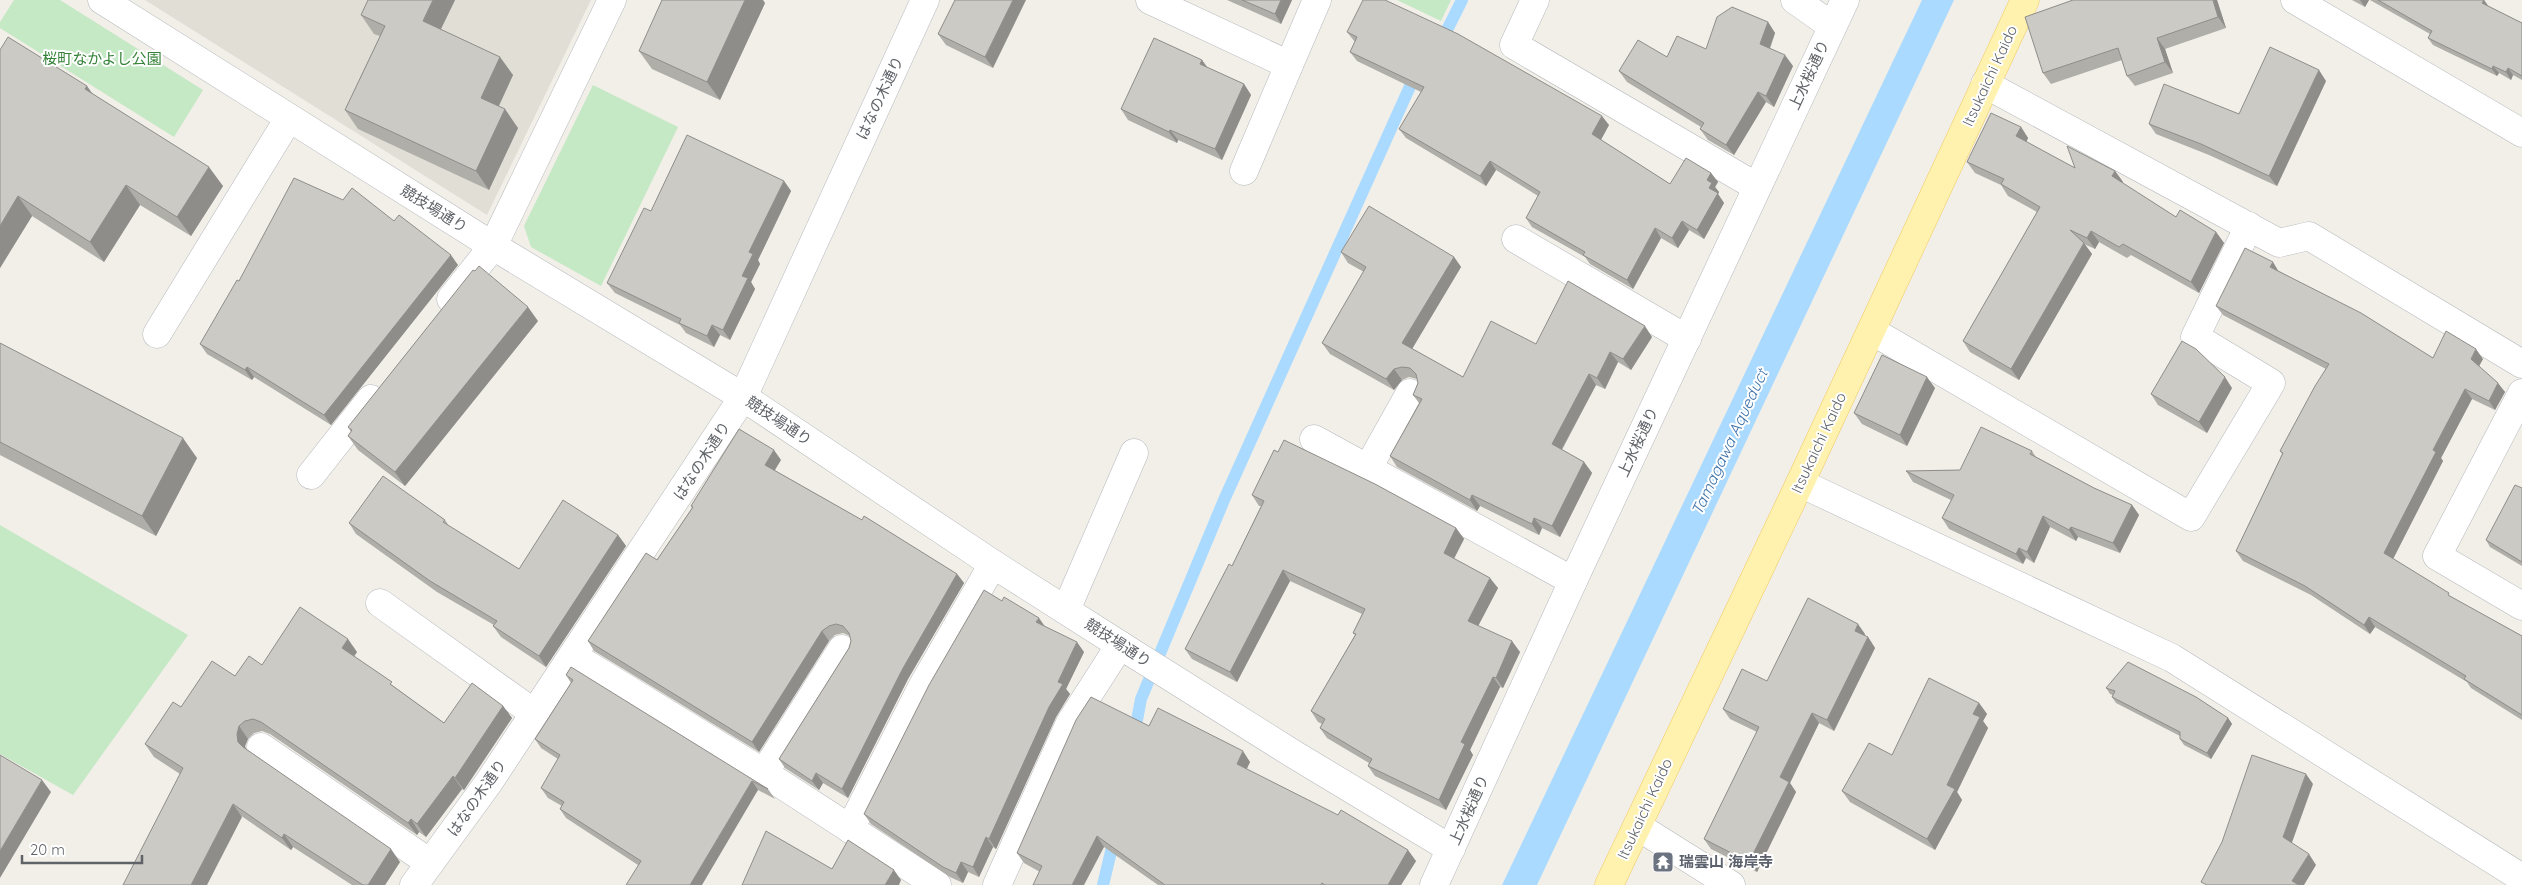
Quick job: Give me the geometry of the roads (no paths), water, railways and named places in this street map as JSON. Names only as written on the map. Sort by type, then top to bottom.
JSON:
[{"type":"main road","name":"Itsukaichi Kaido","points":[[1609,885],[1872,330],[2025,0]]},
{"type":"street","name":"競技場通り","points":[[102,0],[493,246],[743,397],[993,564],[1125,649],[1294,755],[1451,849]]},
{"type":"street","points":[[432,322],[493,246],[612,0]]},
{"type":"street","name":"はなの木通り","points":[[424,878],[743,397],[925,0]]},
{"type":"street","points":[[1150,0],[1289,65]]},
{"type":"street","points":[[1244,171],[1318,0]]},
{"type":"street","points":[[1535,0],[1514,45],[1757,187]]},
{"type":"street","points":[[1795,0],[1832,26]]},
{"type":"street","name":"上水桜通り","points":[[1434,885],[1573,581],[1845,0]]},
{"type":"street","points":[[2295,0],[2522,133]]},
{"type":"street","points":[[1986,84],[2279,243],[2309,236],[2522,364]]},
{"type":"street","points":[[157,334],[289,118]]},
{"type":"street","points":[[1872,330],[2191,517],[2271,383],[2195,337],[2249,226]]},
{"type":"street","points":[[1516,238],[1687,340]]},
{"type":"street","points":[[311,475],[384,383]]},
{"type":"street","points":[[1368,468],[1410,393]]},
{"type":"street","points":[[2522,393],[2437,556],[2522,606]]},
{"type":"street","points":[[1314,439],[1573,581]]},
{"type":"street","points":[[1066,610],[1134,453]]},
{"type":"street","points":[[1800,483],[2172,658],[2522,879],[2519,885]]},
{"type":"street","points":[[850,829],[922,687],[993,564]]},
{"type":"street","points":[[380,603],[534,713]]},
{"type":"street","points":[[764,773],[842,649]]},
{"type":"street","points":[[997,885],[1070,723],[1125,649]]},
{"type":"street","points":[[573,656],[764,773],[937,885]]},
{"type":"street","points":[[261,747],[424,878]]},
{"type":"street","points":[[1637,826],[1731,885]]},
{"type":"water","name":"Tamagawa Aqueduct","points":[[1922,0],[1954,0],[1537,885],[1502,885]]},
{"type":"waterway","points":[[1436,39],[1447,30],[1462,0]]},
{"type":"waterway","points":[[1134,736],[1141,699],[1224,500],[1416,73]]},
{"type":"waterway","points":[[1103,885],[1115,835]]},
{"type":"place","name":"瑞雲山 海岸寺","points":[[1663,862]]},
{"type":"park label","name":"桜町なかよし公園","points":[[102,59]]}]
